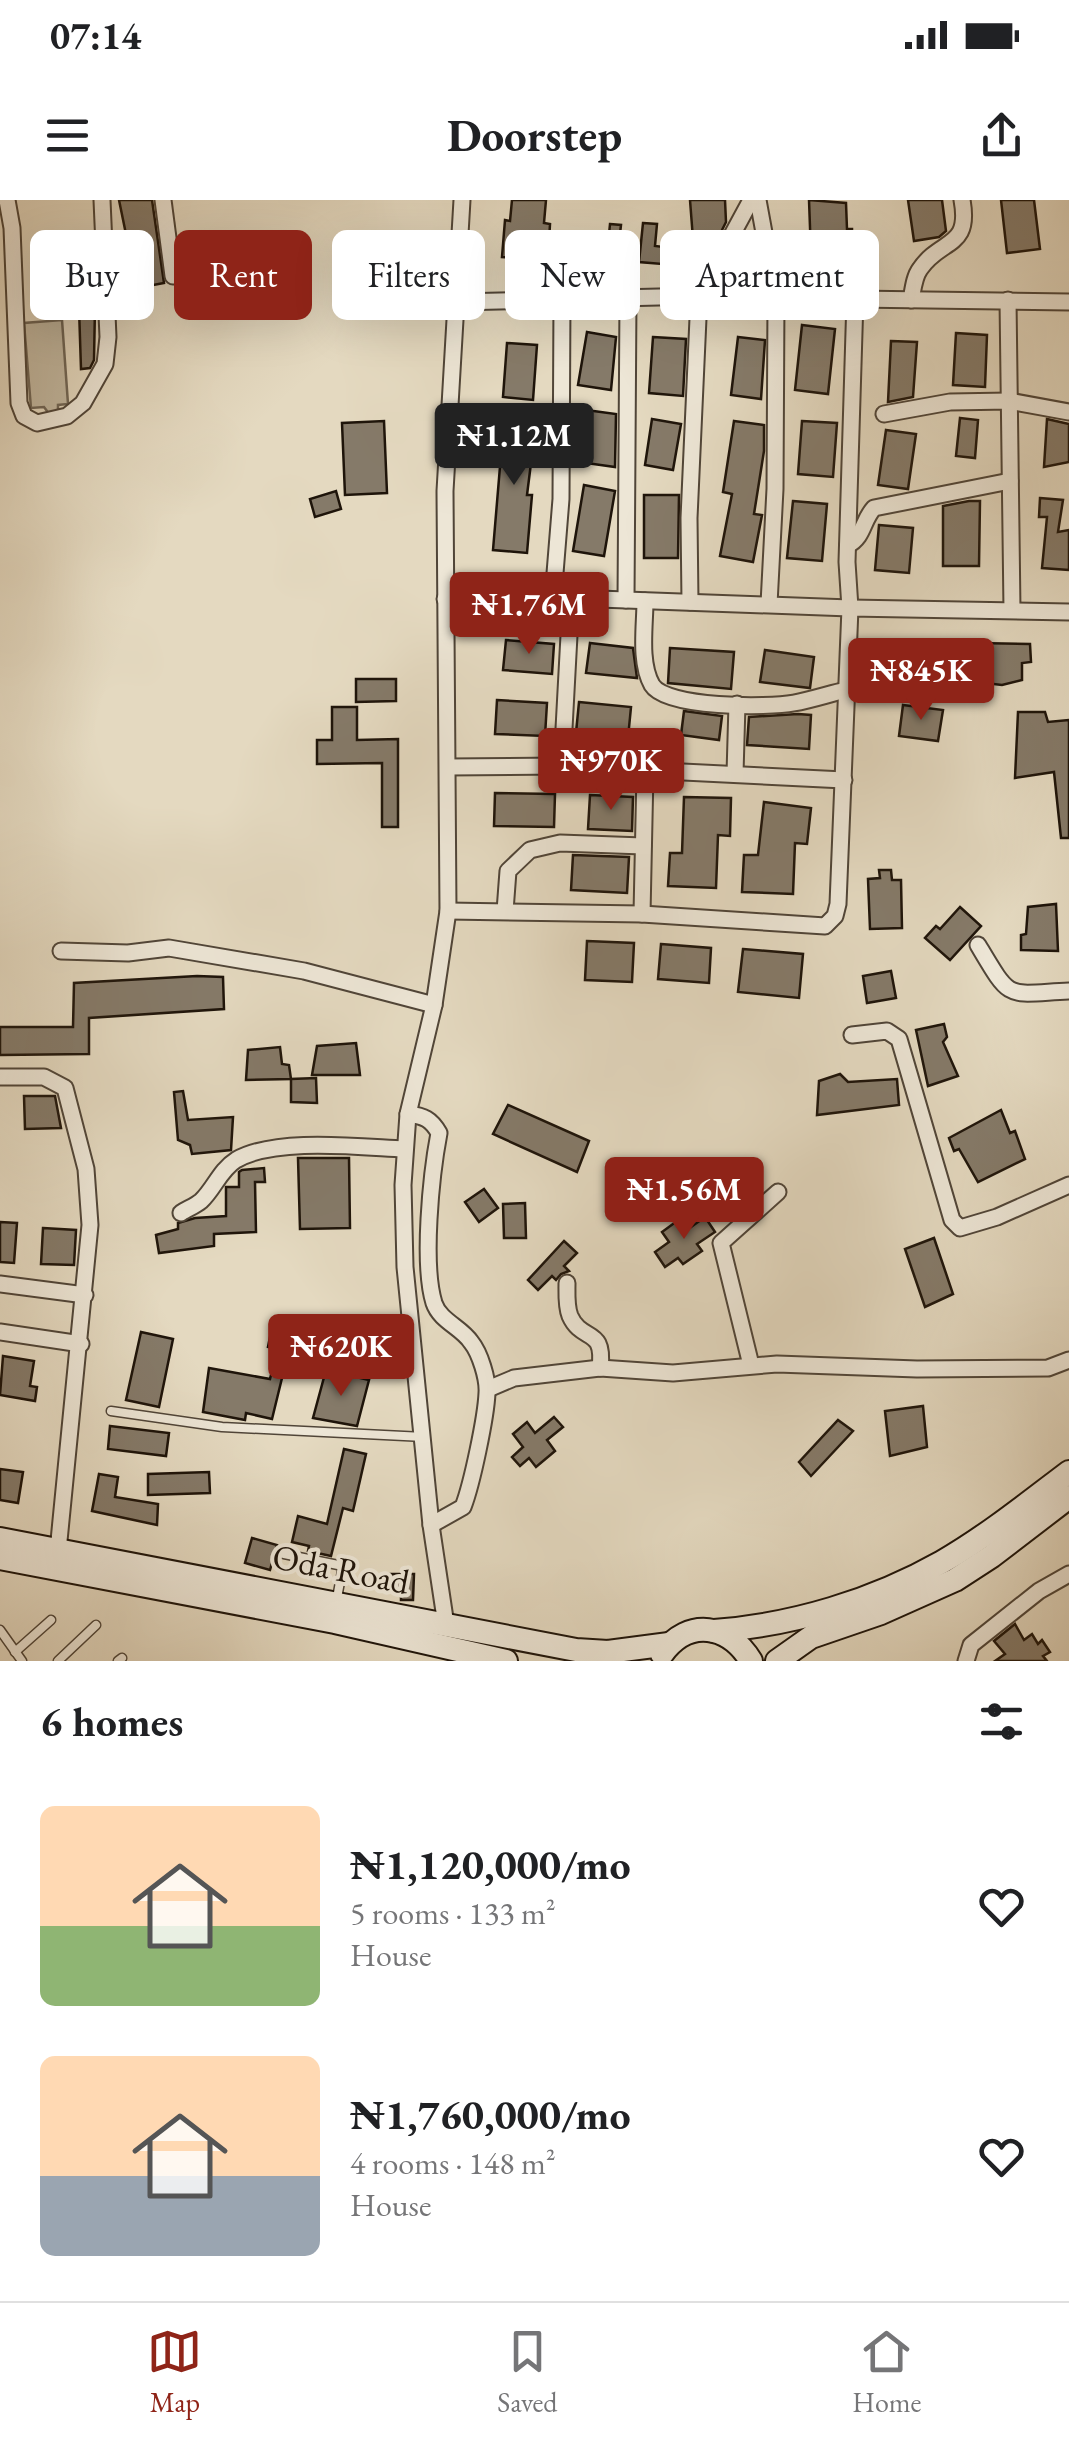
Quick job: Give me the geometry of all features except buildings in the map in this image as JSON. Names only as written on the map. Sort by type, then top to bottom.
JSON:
[{"type":"street","points":[[7,200],[12,228],[20,404],[24,416],[37,423],[67,416],[83,403],[104,364],[108,337],[102,200]]},
{"type":"street","points":[[163,200],[172,276]]},
{"type":"street","points":[[461,230],[462,200]]},
{"type":"street","points":[[737,230],[754,200]]},
{"type":"street","points":[[754,200],[761,230]]},
{"type":"street","points":[[911,300],[921,266],[959,236],[965,224],[962,200]]},
{"type":"street","points":[[879,300],[1069,302]]},
{"type":"street","points":[[1008,300],[1012,610]]},
{"type":"street","points":[[446,1626],[431,1525],[405,1268],[404,1150],[408,1114],[434,1005],[448,911],[445,491],[456,320]]},
{"type":"street","points":[[554,598],[560,498],[562,320]]},
{"type":"street","points":[[626,600],[628,320]]},
{"type":"street","points":[[690,602],[689,518],[698,320]]},
{"type":"street","points":[[769,604],[775,489],[776,320]]},
{"type":"street","points":[[448,911],[642,914],[825,926],[836,916],[850,608],[854,320]]},
{"type":"street","points":[[884,414],[950,402],[1009,402],[1069,412]]},
{"type":"street","points":[[848,545],[861,536],[866,516],[874,508],[1010,480]]},
{"type":"street","points":[[445,598],[1069,612]]},
{"type":"street","points":[[562,766],[571,598]]},
{"type":"street","points":[[645,601],[646,665],[653,686],[665,697],[791,704],[846,690]]},
{"type":"street","points":[[735,774],[737,704]]},
{"type":"street","points":[[448,766],[562,766],[844,780]]},
{"type":"street","points":[[642,914],[645,772]]},
{"type":"street","points":[[504,911],[508,871],[530,850],[560,844],[644,846]]},
{"type":"street","points":[[978,945],[1006,990],[1015,994],[1069,992]]},
{"type":"street","points":[[61,951],[128,953],[169,948],[304,971],[434,1005]]},
{"type":"street","points":[[852,1035],[887,1031],[899,1039],[952,1220],[960,1228],[997,1217],[1069,1185]]},
{"type":"street","points":[[0,1077],[44,1077],[65,1088],[86,1169],[90,1225],[85,1295],[58,1550]]},
{"type":"street","points":[[408,1114],[424,1116],[439,1133],[430,1232],[434,1304],[439,1314],[468,1337],[488,1389],[467,1497],[458,1511],[431,1525]]},
{"type":"street","points":[[181,1213],[200,1202],[219,1176],[247,1156],[308,1144],[404,1150]]},
{"type":"street","points":[[751,1365],[721,1242],[778,1192]]},
{"type":"street","points":[[567,1283],[570,1315],[577,1325],[597,1338],[602,1348],[600,1368]]},
{"type":"street","points":[[0,1284],[85,1295]]},
{"type":"street","points":[[0,1332],[81,1344]]},
{"type":"street","points":[[488,1389],[514,1378],[545,1372],[600,1368],[673,1373],[751,1365],[1048,1368],[1069,1360]]},
{"type":"street","name":"Oda Road","points":[[0,1538],[576,1650],[663,1653],[682,1635],[763,1627],[837,1608],[932,1567],[1069,1472]]},
{"type":"street","points":[[777,1661],[811,1637],[881,1613],[955,1580],[1069,1497]]},
{"type":"street","name":"Oda Road","points":[[0,1558],[335,1622],[506,1661]]},
{"type":"street","points":[[966,1661],[971,1645],[1038,1591],[1069,1574]]},
{"type":"street","points":[[714,1630],[742,1646],[751,1661]]},
{"type":"lane","points":[[110,1411],[222,1427],[424,1437]]},
{"type":"lane","points":[[284,1554],[343,1566],[336,1602]]},
{"type":"lane","points":[[15,1652],[51,1620]]},
{"type":"lane","points":[[58,1661],[96,1625]]},
{"type":"lane","points":[[0,1630],[22,1661]]},
{"type":"shaded area","points":[[62,320],[68,404],[58,405],[58,413],[50,415],[44,407],[31,408],[24,323]]}]
